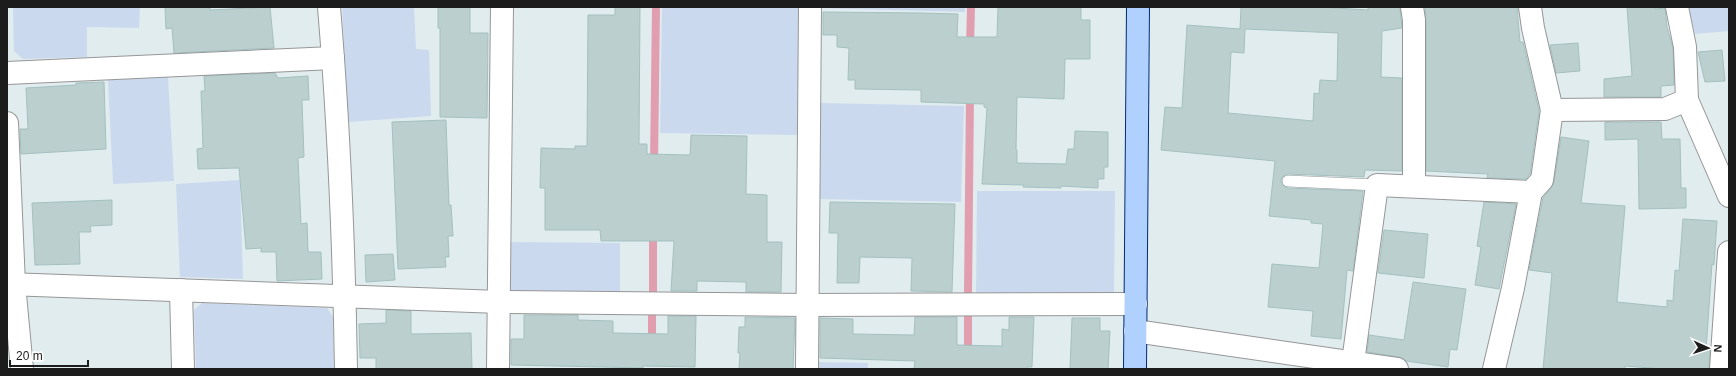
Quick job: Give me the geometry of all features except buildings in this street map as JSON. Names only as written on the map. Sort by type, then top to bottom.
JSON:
[{"type":"street","points":[[328,7],[333,58],[345,296],[346,369]]},
{"type":"street","points":[[498,369],[500,302],[502,7]]},
{"type":"street","points":[[806,369],[810,7]]},
{"type":"street","points":[[1135,369],[1138,7]]},
{"type":"street","points":[[1412,7],[1414,20],[1414,186]]},
{"type":"street","points":[[1494,369],[1513,288],[1531,192],[1542,180],[1552,110],[1533,28],[1530,7]]},
{"type":"street","points":[[1677,7],[1685,48],[1687,100],[1729,196]]},
{"type":"street","points":[[7,73],[333,58]]},
{"type":"street","points":[[1552,110],[1664,109],[1687,100]]},
{"type":"street","points":[[7,123],[10,284],[22,369]]},
{"type":"street","points":[[1352,362],[1377,185],[1531,192]]},
{"type":"street","points":[[1721,369],[1729,252]]},
{"type":"street","points":[[10,284],[500,302],[1136,304]]},
{"type":"street","points":[[181,290],[183,369]]},
{"type":"street","points":[[1135,331],[1397,369]]},
{"type":"lane","points":[[1288,180],[1377,185]]},
{"type":"shaded area","points":[[13,7],[140,7],[139,28],[87,27],[87,57],[23,59],[14,51]]},
{"type":"shaded area","points":[[342,7],[414,7],[416,49],[429,50],[431,116],[348,122]]},
{"type":"shaded area","points":[[662,7],[802,7],[800,135],[660,133]]},
{"type":"shaded area","points":[[965,7],[965,12],[817,8]]},
{"type":"shaded area","points":[[1688,7],[1729,7],[1729,31],[1695,34]]},
{"type":"shaded area","points":[[168,77],[174,181],[113,184],[108,80]]},
{"type":"shaded area","points":[[819,103],[964,106],[961,202],[817,199]]},
{"type":"shaded area","points":[[240,180],[243,279],[180,277],[176,184]]},
{"type":"shaded area","points":[[977,191],[1115,191],[1114,292],[1111,296],[976,296]]},
{"type":"shaded area","points":[[509,242],[620,243],[620,296],[513,296],[509,291]]},
{"type":"shaded area","points":[[202,303],[327,308],[333,317],[334,369],[196,369],[194,310]]},
{"type":"shaded area","points":[[815,362],[868,363],[868,369],[815,369]]},
{"type":"waterway","points":[[654,164],[656,7]]},
{"type":"waterway","points":[[970,46],[971,7]]},
{"type":"waterway","points":[[968,295],[970,94]]},
{"type":"waterway","points":[[653,230],[653,293]]},
{"type":"waterway","points":[[968,312],[968,369]]},
{"type":"waterway","points":[[652,314],[652,344]]}]
